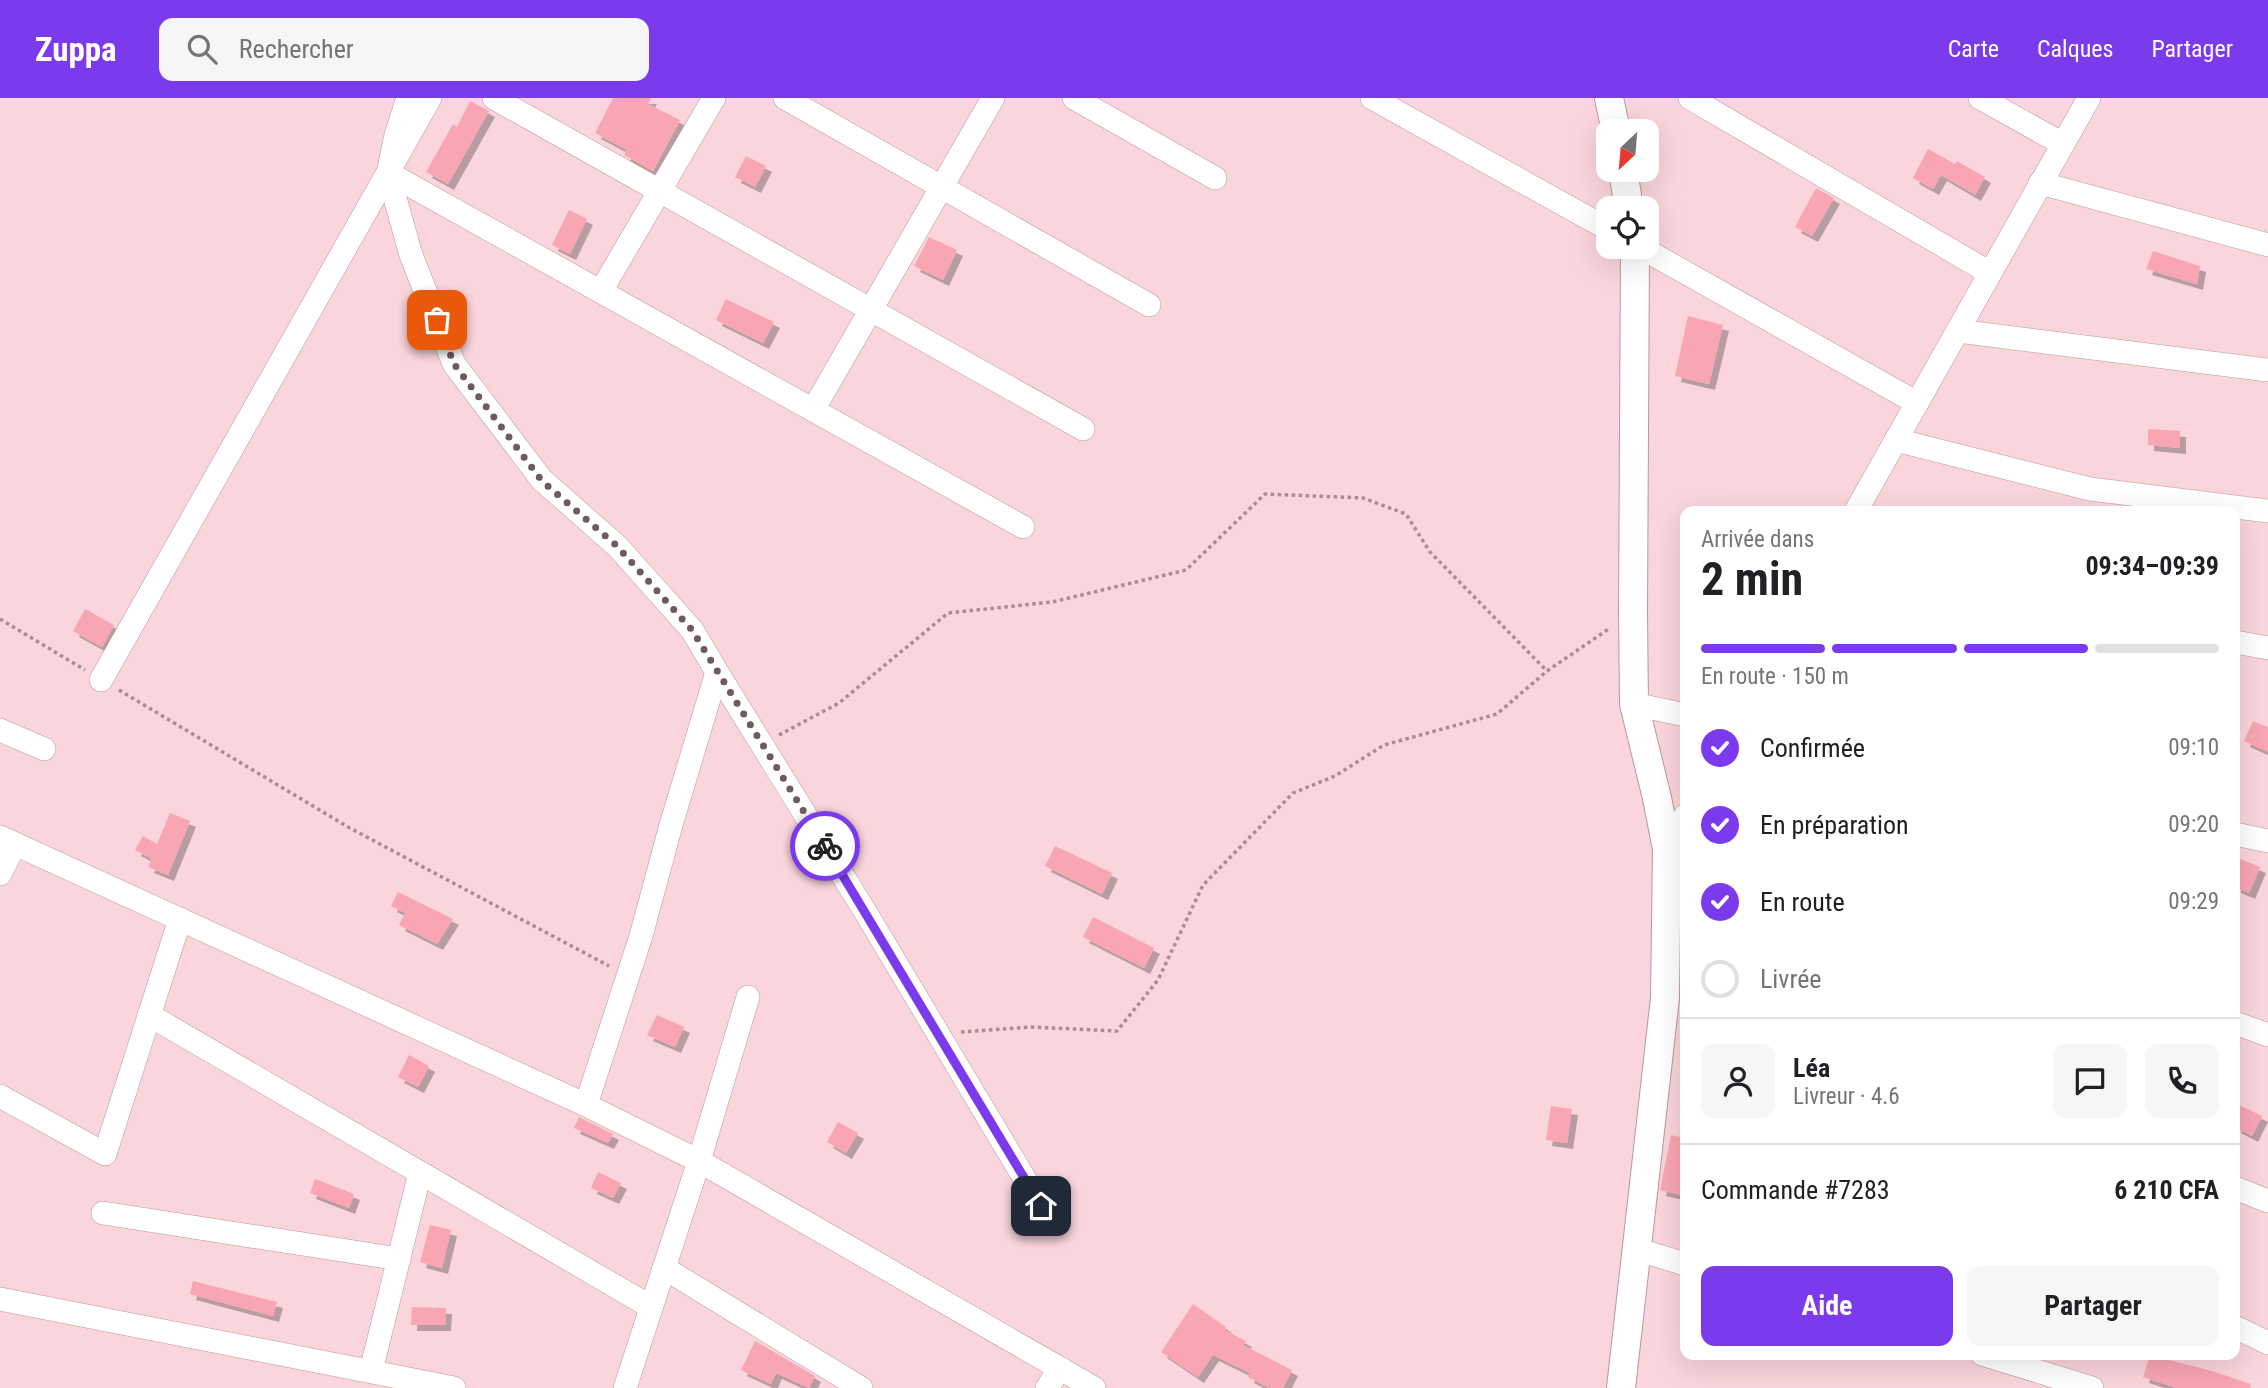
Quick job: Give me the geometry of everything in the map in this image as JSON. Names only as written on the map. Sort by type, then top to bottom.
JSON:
[{"type":"street","points":[[408,98],[388,173],[411,255],[454,364],[542,481],[617,546],[692,630],[1041,1206]]},
{"type":"street","points":[[102,680],[430,98]]},
{"type":"street","points":[[494,98],[1083,429]]},
{"type":"street","points":[[601,291],[714,98]]},
{"type":"street","points":[[785,98],[1149,305]]},
{"type":"street","points":[[813,410],[993,98]]},
{"type":"street","points":[[1074,98],[1215,177]]},
{"type":"street","points":[[1372,98],[1596,222]]},
{"type":"street","points":[[1609,98],[1613,119]]},
{"type":"street","points":[[1690,98],[1990,273]]},
{"type":"street","points":[[1980,98],[2063,144]]},
{"type":"street","points":[[1859,506],[2089,98]]},
{"type":"street","points":[[388,173],[1023,527]]},
{"type":"street","points":[[2040,183],[2268,245]]},
{"type":"street","points":[[1621,1388],[1636,1249],[1675,999],[1667,849],[1634,704],[1638,259]]},
{"type":"street","points":[[1659,259],[1917,402]]},
{"type":"street","points":[[1958,331],[2268,370]]},
{"type":"street","points":[[1896,440],[2090,489],[2228,506]]},
{"type":"street","points":[[2240,508],[2268,511]]},
{"type":"street","points":[[2240,643],[2268,648]]},
{"type":"street","points":[[586,1105],[628,976],[717,672]]},
{"type":"street","points":[[1634,704],[1680,714]]},
{"type":"street","points":[[0,730],[44,750]]},
{"type":"street","points":[[1657,798],[1680,806]]},
{"type":"street","points":[[1667,849],[1680,825]]},
{"type":"street","points":[[2240,835],[2268,841]]},
{"type":"street","points":[[0,874],[8,841],[586,1105],[699,1161],[1094,1388]]},
{"type":"street","points":[[0,1096],[105,1154],[180,919]]},
{"type":"street","points":[[629,1386],[748,997]]},
{"type":"street","points":[[149,1015],[651,1307]]},
{"type":"street","points":[[2240,1025],[2268,1035]]},
{"type":"street","points":[[371,1371],[419,1172]]},
{"type":"street","points":[[2240,1190],[2268,1201]]},
{"type":"street","points":[[103,1213],[398,1259]]},
{"type":"street","points":[[1636,1249],[1680,1262]]},
{"type":"street","points":[[664,1268],[861,1388]]},
{"type":"street","points":[[0,1300],[454,1388]]},
{"type":"street","points":[[2240,1329],[2268,1343]]},
{"type":"street","points":[[2001,1360],[2092,1388]]},
{"type":"street","points":[[1047,1388],[1060,1368]]},
{"type":"path","points":[[762,744],[839,703],[948,612],[1052,602],[1186,570],[1265,494],[1363,498],[1406,514],[1430,552],[1547,671]]},
{"type":"path","points":[[938,1034],[1031,1027],[1118,1031],[1158,980],[1203,885],[1293,793],[1335,776],[1384,745],[1497,714],[1547,671],[1633,613]]},
{"type":"path","points":[[0,619],[348,827],[628,976]]},
{"type":"building","points":[[613,98],[651,98],[648,104],[680,120],[653,171],[624,155],[627,150],[595,133]]},
{"type":"building","points":[[470,101],[489,111],[448,184],[426,172],[453,124],[457,127]]},
{"type":"building","points":[[1928,149],[1985,177],[1975,195],[1941,175],[1933,189],[1913,178]]},
{"type":"building","points":[[746,156],[766,166],[755,187],[735,177]]},
{"type":"building","points":[[1816,188],[1834,198],[1812,236],[1795,227]]},
{"type":"building","points":[[569,210],[587,219],[570,254],[552,245]]},
{"type":"building","points":[[929,237],[957,250],[943,280],[914,266]]},
{"type":"building","points":[[2153,251],[2200,266],[2197,284],[2146,269]]},
{"type":"building","points":[[726,299],[774,322],[763,343],[716,320]]},
{"type":"building","points":[[1688,316],[1723,325],[1709,384],[1675,376]]},
{"type":"building","points":[[2148,429],[2180,431],[2180,448],[2148,445]]},
{"type":"building","points":[[85,609],[114,625],[102,647],[73,631]]},
{"type":"building","points":[[2253,721],[2268,727],[2268,752],[2244,741]]},
{"type":"building","points":[[170,813],[190,821],[168,875],[148,867],[152,859],[135,850],[143,836],[157,844]]},
{"type":"building","points":[[1055,846],[1112,873],[1102,894],[1045,866]]},
{"type":"building","points":[[2240,859],[2260,867],[2249,893],[2240,889]]},
{"type":"building","points":[[398,892],[453,919],[437,944],[399,925],[405,913],[391,906]]},
{"type":"building","points":[[1093,917],[1154,948],[1144,968],[1083,937]]},
{"type":"building","points":[[657,1015],[684,1027],[675,1047],[647,1035]]},
{"type":"building","points":[[409,1055],[429,1066],[418,1087],[398,1077]]},
{"type":"building","points":[[2240,1105],[2262,1116],[2252,1136],[2240,1130]]},
{"type":"building","points":[[1551,1106],[1572,1109],[1567,1143],[1546,1140]]},
{"type":"building","points":[[579,1117],[613,1134],[608,1143],[574,1128]]},
{"type":"building","points":[[838,1122],[858,1133],[846,1153],[827,1142]]},
{"type":"building","points":[[1671,1135],[1680,1137],[1680,1195],[1660,1190]]},
{"type":"building","points":[[598,1172],[621,1183],[613,1198],[591,1188]]},
{"type":"building","points":[[315,1179],[354,1194],[349,1208],[310,1193]]},
{"type":"building","points":[[430,1225],[451,1230],[442,1268],[420,1262]]},
{"type":"building","points":[[193,1281],[277,1302],[273,1316],[190,1294]]},
{"type":"building","points":[[1193,1304],[1226,1327],[1224,1330],[1246,1341],[1243,1345],[1292,1370],[1283,1388],[1269,1388],[1248,1377],[1250,1373],[1213,1355],[1198,1377],[1161,1352]]},
{"type":"building","points":[[412,1307],[446,1308],[445,1325],[411,1325]]},
{"type":"building","points":[[755,1341],[815,1376],[809,1388],[776,1373],[771,1384],[741,1370]]},
{"type":"building","points":[[2148,1360],[2169,1360],[2251,1384],[2250,1388],[2177,1388],[2143,1377]]},
{"type":"way so far","points":[[437,320],[454,364],[542,481],[617,546],[692,630],[825,846]]},
{"type":"route","points":[[825,846],[1041,1206]]}]
